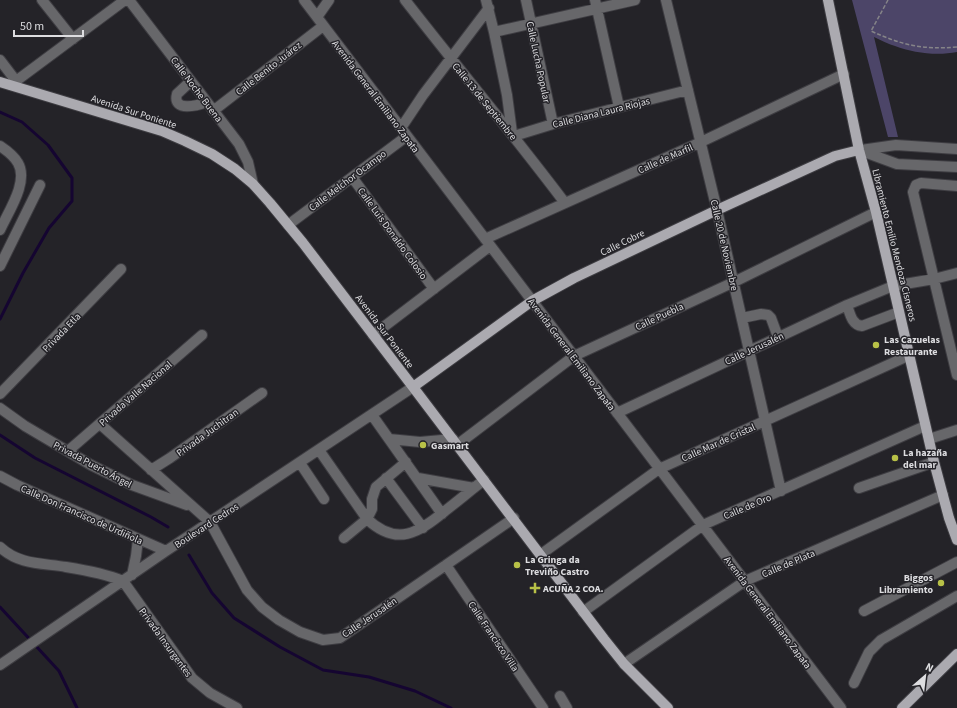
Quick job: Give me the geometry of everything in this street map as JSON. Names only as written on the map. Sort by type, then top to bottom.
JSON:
[{"type":"main road","name":"Libramiento Emilio Mendoza Cisneros","points":[[828,0],[859,150],[876,212],[910,355],[925,426],[948,518],[957,540]]},
{"type":"main road","name":"Avenida Sur Poniente","points":[[0,82],[14,83],[162,131],[212,154],[235,169],[253,184],[288,225],[514,518],[540,555],[624,664],[668,708]]},
{"type":"main road","name":"Calle Cobre","points":[[413,387],[532,301],[580,275],[835,156],[859,150]]},
{"type":"main road","points":[[902,708],[957,654]]},
{"type":"street","points":[[42,0],[73,39]]},
{"type":"street","points":[[0,60],[14,83],[125,0]]},
{"type":"street","name":"Calle Noche Buena","points":[[129,0],[239,144],[248,162],[253,184]]},
{"type":"street","name":"Avenida General Emiliano Zapata","points":[[304,0],[841,708]]},
{"type":"street","points":[[317,17],[329,0]]},
{"type":"street","name":"Calle 13 de Septiembre","points":[[405,0],[450,58],[513,134],[565,203]]},
{"type":"street","name":"Calle Lucha Popular","points":[[526,0],[553,124]]},
{"type":"street","points":[[494,32],[531,24],[596,5],[635,0]]},
{"type":"street","name":"Calle 20 de Noviembre","points":[[666,0],[718,210],[781,491]]},
{"type":"street","points":[[487,4],[507,95],[513,134]]},
{"type":"street","name":"Calle Melchor Ocampo","points":[[288,225],[352,177],[404,132],[450,58],[487,4]]},
{"type":"street","points":[[596,5],[619,107]]},
{"type":"street","name":"Calle Benito Juárez","points":[[213,111],[323,26]]},
{"type":"street","name":"Calle de Marfil","points":[[373,335],[434,289],[488,242],[565,203],[701,142],[844,74]]},
{"type":"street","points":[[191,81],[177,94],[176,100],[179,103],[189,107],[207,102]]},
{"type":"street","name":"Calle Diana Laura Riojas","points":[[513,134],[688,90]]},
{"type":"street","points":[[859,150],[896,145],[957,149]]},
{"type":"street","points":[[0,146],[18,163],[21,172],[21,181],[17,194],[0,230]]},
{"type":"street","points":[[859,150],[897,164],[957,168]]},
{"type":"street","name":"Calle Luis Donaldo Colosio","points":[[352,177],[434,289]]},
{"type":"street","points":[[957,186],[921,183],[913,188],[957,375]]},
{"type":"street","points":[[0,266],[40,185]]},
{"type":"street","name":"Calle Puebla","points":[[455,442],[574,356],[734,282],[876,212]]},
{"type":"street","name":"Privada Etla","points":[[0,394],[121,269]]},
{"type":"street","name":"Calle Jerusalén","points":[[617,413],[846,305],[893,286],[934,279],[957,273]]},
{"type":"street","points":[[846,305],[852,320],[858,325],[862,326],[899,312]]},
{"type":"street","points":[[742,318],[768,314],[778,337]]},
{"type":"street","name":"Privada Valle Nacional","points":[[68,451],[202,335]]},
{"type":"street","name":"Calle Mar de Cristal","points":[[540,555],[660,469],[910,355]]},
{"type":"street","name":"Boulevard Cedros","points":[[0,664],[413,387]]},
{"type":"street","name":"Privada Juchitran","points":[[151,470],[262,393]]},
{"type":"street","name":"Privada Puerto Ángel","points":[[0,408],[25,426],[91,465],[132,485],[193,507]]},
{"type":"street","points":[[372,415],[442,514]]},
{"type":"street","name":"Privada Puerto Ángel","points":[[100,424],[210,522]]},
{"type":"street","name":"Calle de Oro","points":[[583,612],[703,525],[925,426]]},
{"type":"street","points":[[929,439],[957,430]]},
{"type":"street","points":[[389,439],[420,442],[455,442]]},
{"type":"street","points":[[319,450],[367,519],[376,528],[386,533],[398,535],[410,533],[423,528],[484,480]]},
{"type":"street","points":[[344,538],[367,519],[372,509],[373,492],[376,487],[406,462]]},
{"type":"street","points":[[859,488],[934,462]]},
{"type":"street","points":[[300,463],[324,499]]},
{"type":"street","name":"Calle Don Francisco de Urdiñola","points":[[0,476],[166,552]]},
{"type":"street","points":[[386,478],[423,528]]},
{"type":"street","points":[[418,478],[474,488]]},
{"type":"street","name":"Calle de Plata","points":[[624,664],[745,581],[943,495]]},
{"type":"street","name":"Calle Jerusalén","points":[[210,522],[247,590],[262,606],[279,620],[300,632],[322,640],[340,638],[514,518]]},
{"type":"street","points":[[132,575],[138,539]]},
{"type":"street","points":[[0,547],[18,558],[37,564],[66,566],[108,576],[123,582]]},
{"type":"street","points":[[864,611],[957,562]]},
{"type":"street","name":"Calle Francisco Villa","points":[[446,565],[543,708]]},
{"type":"street","name":"Privada Insurgentes","points":[[123,582],[192,678],[210,693],[237,708]]},
{"type":"street","points":[[854,683],[869,652],[881,640],[957,596]]},
{"type":"street","points":[[560,696],[567,708]]},
{"type":"path","points":[[888,0],[870,31],[893,41],[917,47],[942,49],[957,47]]},
{"type":"shaded area","points":[[852,0],[957,0],[957,52],[933,54],[917,52],[892,45],[874,37],[898,137],[888,137]]},
{"type":"waterway","points":[[0,112],[22,122],[48,145],[72,178],[72,201],[49,228],[23,273],[0,319]]},
{"type":"waterway","points":[[0,435],[35,458],[168,527]]},
{"type":"waterway","points":[[189,555],[212,593],[234,618],[280,647],[323,670],[369,677],[415,691],[451,708]]},
{"type":"waterway","points":[[0,607],[59,671],[77,708]]},
{"type":"place","name":"Las Cazuelas Restaurante","points":[[876,345]]},
{"type":"place","name":"Gasmart","points":[[423,445]]},
{"type":"place","name":"La hazaña del mar","points":[[895,458]]},
{"type":"place","name":"La Gringa da Treviño Castro","points":[[517,565]]},
{"type":"place","name":"Biggos Libramiento","points":[[941,583]]},
{"type":"place","name":"ACUÑA 2 COA.","points":[[535,588]]}]
